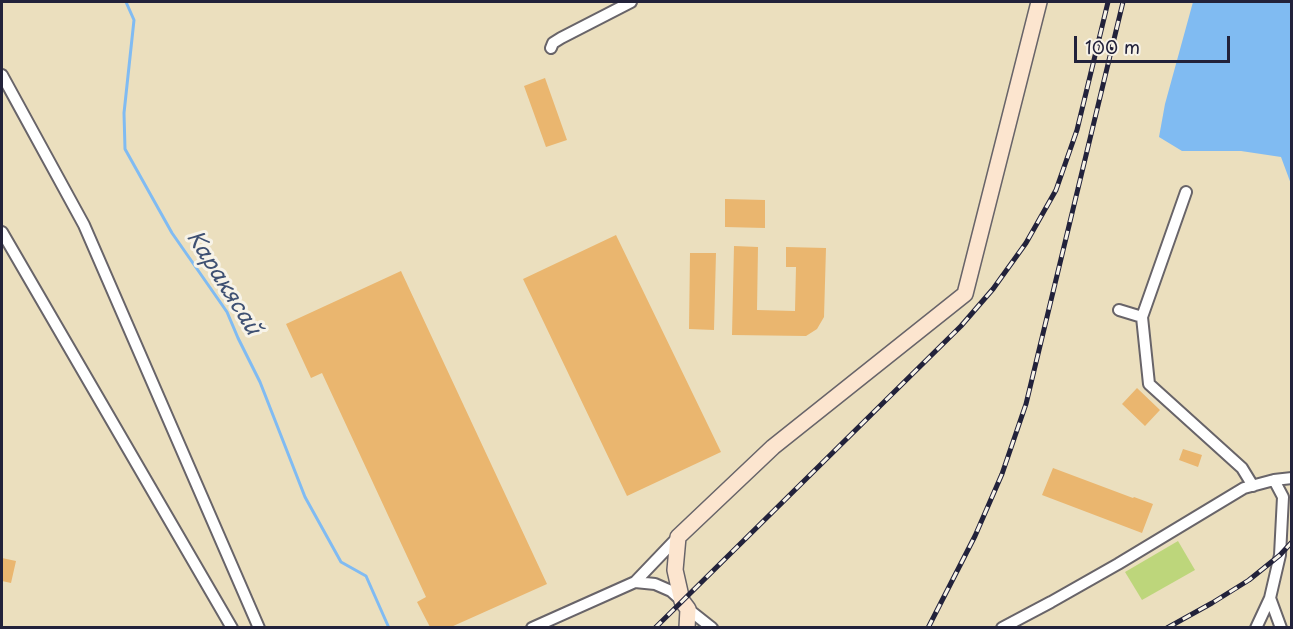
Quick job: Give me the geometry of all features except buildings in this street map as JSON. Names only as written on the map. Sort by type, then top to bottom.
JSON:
[{"type":"street","points":[[551,48],[561,38],[626,2]]},
{"type":"street","points":[[532,627],[635,582],[678,537],[772,447],[965,294],[1039,2]]},
{"type":"street","points":[[2,75],[84,225],[259,627]]},
{"type":"street","points":[[1186,192],[1142,316],[1149,384],[1242,468],[1253,486]]},
{"type":"street","points":[[2,232],[232,627]]},
{"type":"street","points":[[1119,310],[1142,316]]},
{"type":"street","points":[[1002,627],[1118,564],[1244,488],[1292,478]]},
{"type":"street","points":[[1256,627],[1270,598],[1280,555],[1283,497],[1274,480]]},
{"type":"street","points":[[678,537],[675,570],[685,605],[687,627]]},
{"type":"street","points":[[635,582],[655,584],[671,591],[710,627]]},
{"type":"street","points":[[1270,598],[1281,627]]},
{"type":"green space","points":[[1178,541],[1195,570],[1142,600],[1125,572]]},
{"type":"water","points":[[1193,2],[1291,2],[1291,184],[1281,157],[1241,151],[1182,151],[1159,137],[1165,104]]},
{"type":"waterway","name":"Каракясай","points":[[126,2],[134,20],[124,113],[125,149],[172,233],[227,312],[260,382],[305,497],[341,562],[366,576],[389,628]]},
{"type":"railway","points":[[655,628],[961,326],[993,289],[1026,243],[1056,190],[1077,130],[1108,2]]},
{"type":"railway","points":[[928,628],[975,536],[1002,474],[1026,404],[1123,2]]},
{"type":"railway","points":[[1167,628],[1249,580],[1292,542]]}]
